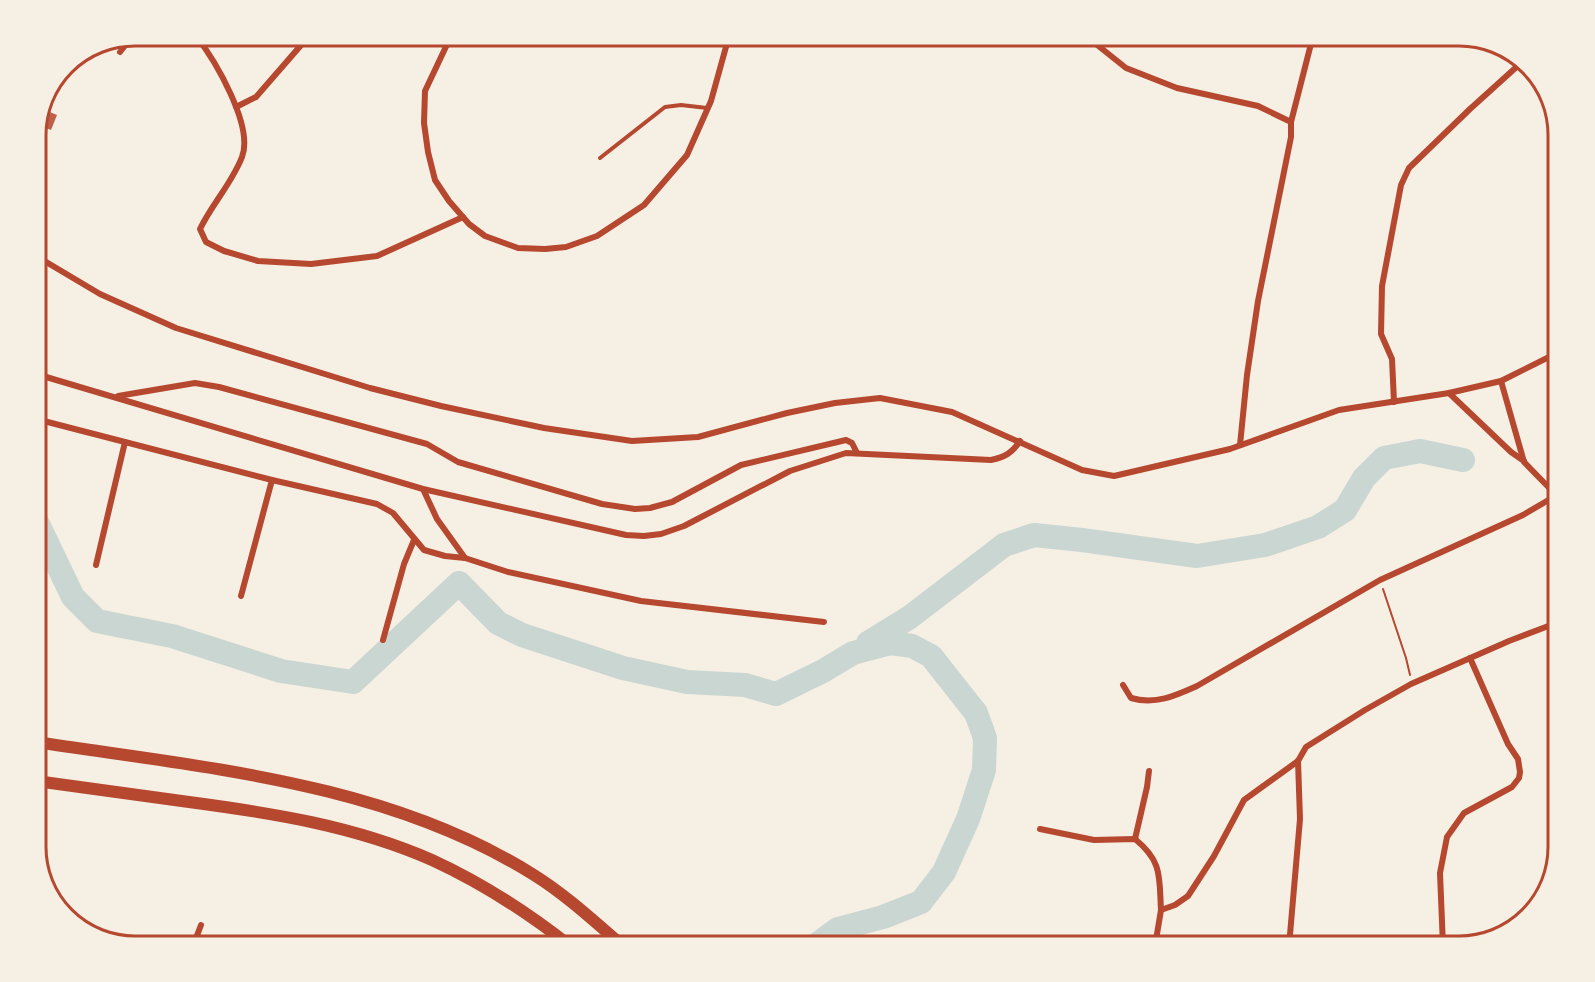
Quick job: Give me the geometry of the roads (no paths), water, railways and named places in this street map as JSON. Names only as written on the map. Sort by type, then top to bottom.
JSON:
[{"type":"highway","points":[[47,744],[311,786],[439,827],[490,849],[536,876],[611,936]]},
{"type":"highway","points":[[47,782],[273,813],[378,840],[431,860],[486,888],[536,919],[557,936]]},
{"type":"street","points":[[204,46],[240,115],[244,137],[243,155],[200,229],[206,242],[224,251],[258,261],[311,264],[377,256],[463,217]]},
{"type":"street","points":[[236,107],[256,97],[300,46]]},
{"type":"street","points":[[446,46],[425,91],[424,123],[435,180],[469,224],[485,236],[519,248],[566,247],[597,236],[644,205],[687,155],[707,108],[726,46]]},
{"type":"street","points":[[1098,46],[1126,68],[1177,88],[1258,106],[1291,122]]},
{"type":"street","points":[[1240,445],[1258,301],[1291,137],[1291,122],[1310,46]]},
{"type":"street","points":[[120,52],[124,47]]},
{"type":"street","points":[[1394,402],[1392,359],[1381,334],[1382,286],[1401,185],[1409,168],[1516,67]]},
{"type":"street","points":[[47,263],[100,294],[176,328],[370,388],[544,428],[632,441],[698,437],[786,413],[836,403],[880,398],[952,412],[1082,470],[1114,476],[1240,445],[1339,410],[1449,393],[1501,381],[1548,358]]},
{"type":"street","points":[[47,377],[423,489],[626,535],[661,534],[684,526],[790,471],[846,453],[991,460],[1005,458],[1020,441]]},
{"type":"street","points":[[1501,381],[1524,462]]},
{"type":"street","points":[[114,396],[195,383],[219,387],[427,444],[458,462],[602,504],[635,509],[650,508],[672,502],[741,465],[756,460],[846,440],[852,443],[857,453]]},
{"type":"street","points":[[1449,393],[1548,486]]},
{"type":"street","points":[[47,422],[272,480],[377,504],[393,513],[424,550],[445,556],[465,558],[508,572],[641,601],[824,622]]},
{"type":"street","points":[[96,565],[125,442]]},
{"type":"street","points":[[241,596],[272,480]]},
{"type":"street","points":[[423,489],[437,519],[465,558]]},
{"type":"street","points":[[1123,685],[1131,698],[1139,700],[1152,701],[1178,695],[1380,580],[1548,501]]},
{"type":"street","points":[[383,640],[404,564],[414,540]]},
{"type":"street","points":[[1161,910],[1176,905],[1188,896],[1214,856],[1244,800],[1298,760],[1306,747],[1411,684],[1548,626]]},
{"type":"street","points":[[1443,936],[1440,873],[1447,837],[1464,813],[1512,787],[1519,778],[1520,772],[1518,759],[1508,744],[1470,658]]},
{"type":"street","points":[[1290,936],[1300,819],[1298,760]]},
{"type":"street","points":[[1135,839],[1149,771]]},
{"type":"street","points":[[1040,829],[1094,840],[1135,839],[1154,858],[1159,875],[1161,910],[1157,936]]},
{"type":"street","points":[[197,936],[201,925]]},
{"type":"lane","points":[[600,158],[665,107],[681,105],[707,108]]},
{"type":"waterway","points":[[868,643],[910,617],[1004,545],[1034,535],[1197,556],[1265,545],[1318,527],[1345,510],[1364,478],[1384,458],[1420,451],[1463,460]]},
{"type":"waterway","points":[[47,543],[73,597],[97,621],[172,636],[281,671],[353,682],[459,583],[498,623],[522,635],[623,668],[687,682],[745,685],[776,694],[853,653],[891,643],[912,646],[931,656],[976,713],[985,738],[984,770],[968,819],[944,872],[921,902],[883,917],[838,929],[829,936]]}]
